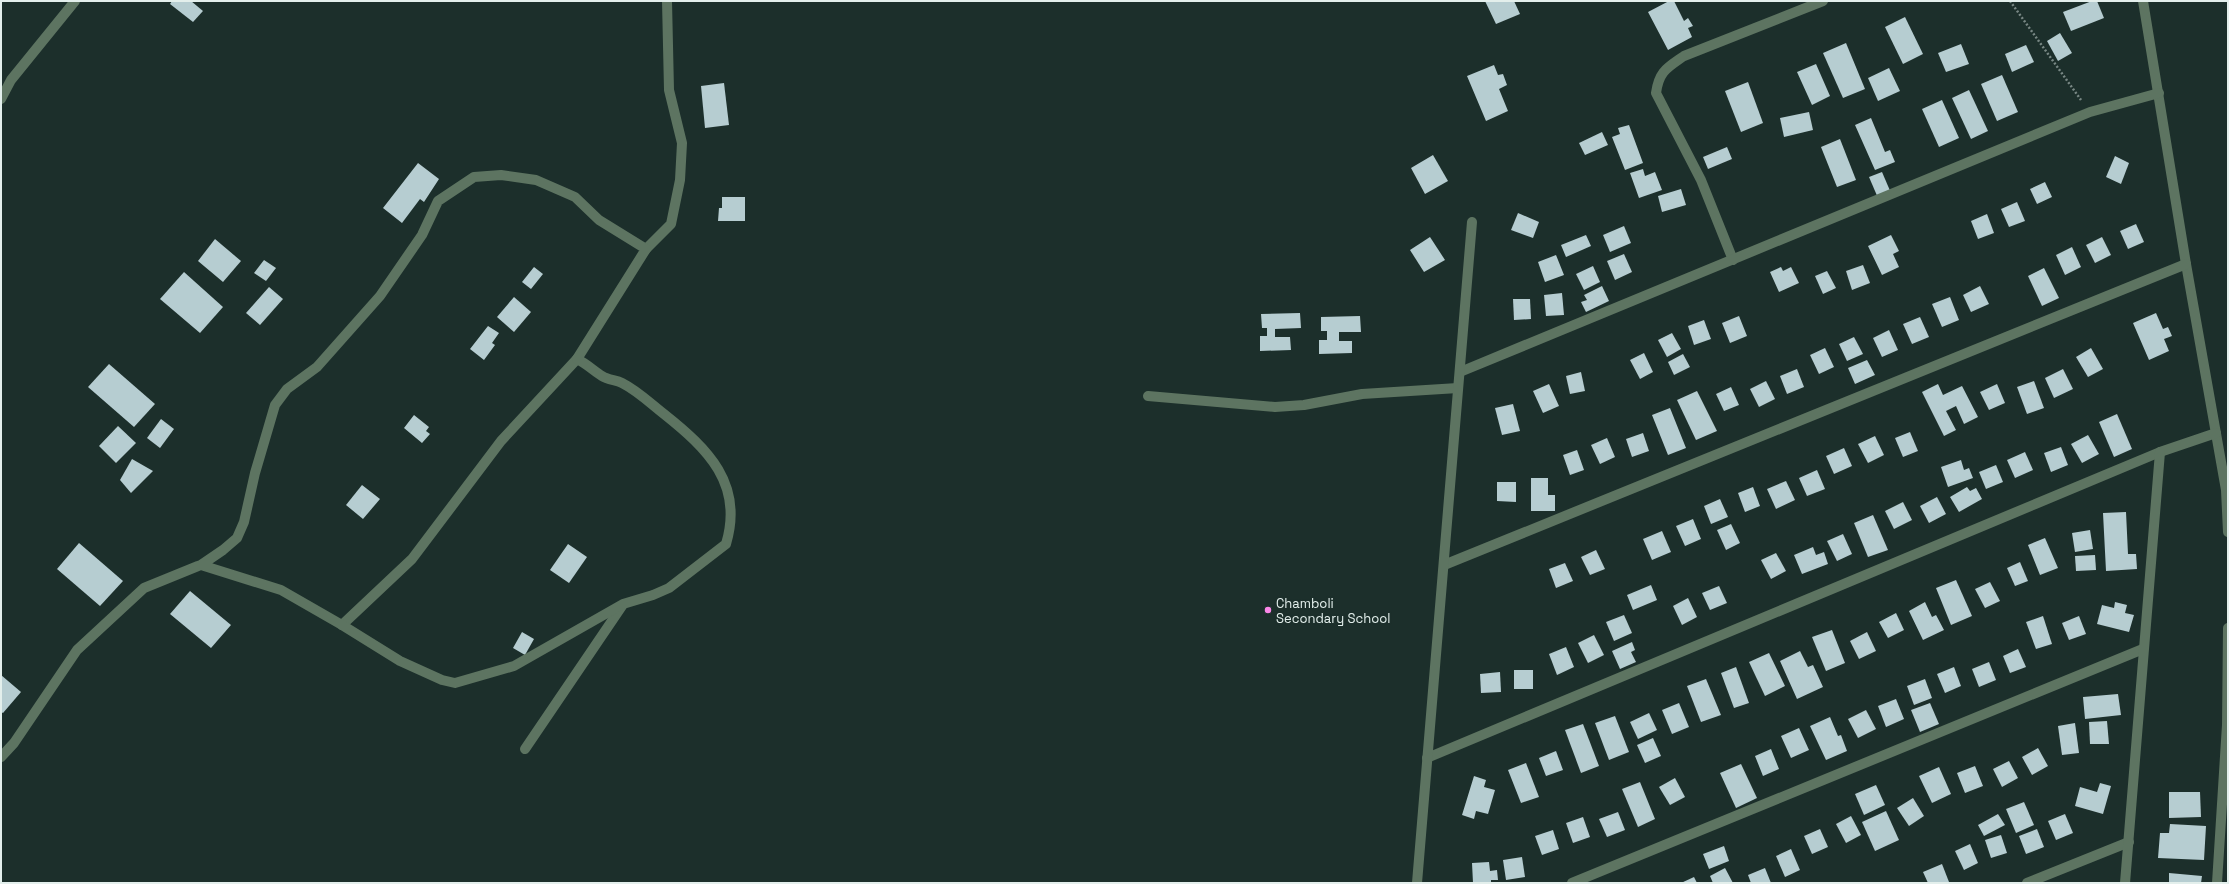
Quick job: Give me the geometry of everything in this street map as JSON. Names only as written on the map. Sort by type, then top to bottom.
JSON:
[{"type":"street","points":[[1,99],[11,80],[75,1]]},
{"type":"street","points":[[342,624],[412,559],[501,441],[577,359],[646,249],[671,224],[680,180],[682,143],[669,90],[667,1]]},
{"type":"street","points":[[1733,260],[1701,180],[1656,93],[1658,78],[1666,68],[1684,56],[1823,1]]},
{"type":"street","points":[[2143,1],[2186,264],[2226,490],[2228,532]]},
{"type":"street","points":[[1460,372],[2090,112],[2159,93]]},
{"type":"street","points":[[1,757],[14,743],[77,650],[144,588],[200,565],[224,550],[237,538],[244,522],[255,473],[275,405],[287,389],[317,367],[380,296],[422,235],[438,201],[474,177],[501,175],[536,180],[575,198],[599,220],[646,249]]},
{"type":"street","points":[[1417,883],[1472,222]]},
{"type":"street","points":[[1444,565],[2186,264]]},
{"type":"street","points":[[200,565],[281,590],[342,624],[400,661],[442,680],[455,683],[514,666],[623,604],[653,595],[669,588],[726,544],[731,513],[728,487],[718,466],[682,429],[634,391],[622,384],[603,377],[590,366],[577,359]]},
{"type":"street","points":[[1148,396],[1275,407],[1304,405],[1362,394],[1458,388]]},
{"type":"street","points":[[1427,758],[2160,452],[2216,433]]},
{"type":"street","points":[[2125,883],[2160,452]]},
{"type":"street","points":[[525,749],[623,604]]},
{"type":"street","points":[[2216,883],[2228,705],[2228,628]]},
{"type":"street","points":[[1572,883],[2143,649]]},
{"type":"street","points":[[2027,883],[2129,842]]},
{"type":"path","points":[[2010,1],[2090,112]]},
{"type":"building","points":[[172,1],[191,1],[203,11],[193,22],[170,4]]},
{"type":"building","points":[[1485,1],[1514,1],[1520,14],[1496,24]]},
{"type":"building","points":[[1669,1],[1674,1],[1684,21],[1688,18],[1693,26],[1688,28],[1692,37],[1668,50],[1648,12]]},
{"type":"building","points":[[2092,1],[2097,1],[2104,18],[2071,31],[2063,12]]},
{"type":"building","points":[[1905,17],[1923,54],[1903,64],[1885,27]]},
{"type":"building","points":[[2060,33],[2072,53],[2058,61],[2047,41]]},
{"type":"building","points":[[1846,43],[1865,89],[1843,98],[1823,53]]},
{"type":"building","points":[[1961,44],[1969,64],[1946,72],[1938,53]]},
{"type":"building","points":[[2026,45],[2034,62],[2012,72],[2005,54]]},
{"type":"building","points":[[1816,64],[1830,96],[1812,105],[1797,72]]},
{"type":"building","points":[[1494,65],[1498,75],[1503,74],[1507,85],[1499,89],[1508,111],[1486,121],[1467,76]]},
{"type":"building","points":[[1889,68],[1900,91],[1878,101],[1868,78]]},
{"type":"building","points":[[2002,75],[2018,112],[1997,121],[1981,84]]},
{"type":"building","points":[[1748,82],[1763,123],[1741,132],[1725,91]]},
{"type":"building","points":[[724,83],[729,125],[705,128],[701,86]]},
{"type":"building","points":[[1969,90],[1988,131],[1971,139],[1952,98]]},
{"type":"building","points":[[1942,100],[1959,138],[1939,147],[1922,109]]},
{"type":"building","points":[[1809,112],[1813,130],[1784,137],[1780,118]]},
{"type":"building","points":[[1871,118],[1885,152],[1890,150],[1895,162],[1875,170],[1855,125]]},
{"type":"building","points":[[1629,125],[1643,163],[1625,170],[1612,137],[1620,134],[1618,128]]},
{"type":"building","points":[[1602,132],[1608,145],[1585,155],[1579,143]]},
{"type":"building","points":[[1840,139],[1856,180],[1837,187],[1821,147]]},
{"type":"building","points":[[1727,147],[1732,159],[1708,169],[1703,157]]},
{"type":"building","points":[[1433,155],[1448,181],[1425,194],[1411,168]]},
{"type":"building","points":[[2115,156],[2129,163],[2121,184],[2106,177]]},
{"type":"building","points":[[418,163],[439,179],[424,202],[420,199],[402,223],[383,208]]},
{"type":"building","points":[[1643,169],[1645,176],[1655,172],[1662,190],[1639,198],[1630,173]]},
{"type":"building","points":[[1882,172],[1891,193],[1878,198],[1869,177]]},
{"type":"building","points":[[2045,182],[2052,197],[2037,204],[2030,189]]},
{"type":"building","points":[[1681,189],[1686,205],[1662,212],[1658,196]]},
{"type":"building","points":[[722,197],[745,197],[745,221],[718,221],[719,208],[722,208]]},
{"type":"building","points":[[2017,202],[2025,221],[2009,227],[2001,209]]},
{"type":"building","points":[[1518,213],[1539,222],[1533,238],[1511,230]]},
{"type":"building","points":[[1987,214],[1994,233],[1978,239],[1971,221]]},
{"type":"building","points":[[2136,224],[2144,242],[2128,249],[2120,231]]},
{"type":"building","points":[[1624,226],[1631,243],[1610,252],[1603,235]]},
{"type":"building","points":[[1586,235],[1591,246],[1566,257],[1561,245]]},
{"type":"building","points":[[1891,235],[1899,251],[1893,254],[1899,267],[1882,275],[1868,246]]},
{"type":"building","points":[[1430,237],[1445,260],[1424,272],[1410,250]]},
{"type":"building","points":[[2102,237],[2111,255],[2095,263],[2086,245]]},
{"type":"building","points":[[215,239],[241,261],[223,282],[198,261]]},
{"type":"building","points":[[2072,247],[2081,267],[2065,275],[2056,255]]},
{"type":"building","points":[[1624,254],[1632,272],[1615,280],[1607,261]]},
{"type":"building","points":[[1556,255],[1564,275],[1545,282],[1538,262]]},
{"type":"building","points":[[264,260],[276,268],[266,281],[254,273]]},
{"type":"building","points":[[1863,265],[1870,283],[1852,290],[1846,271]]},
{"type":"building","points":[[1593,266],[1600,282],[1584,290],[1576,274]]},
{"type":"building","points":[[534,267],[543,274],[531,289],[522,282]]},
{"type":"building","points":[[1781,267],[1783,271],[1791,267],[1799,283],[1779,292],[1770,272]]},
{"type":"building","points":[[2044,268],[2059,298],[2042,306],[2028,276]]},
{"type":"building","points":[[1827,271],[1836,288],[1823,294],[1815,276]]},
{"type":"building","points":[[184,272],[223,307],[200,333],[160,299]]},
{"type":"building","points":[[1602,286],[1609,301],[1586,312],[1581,302],[1587,300],[1584,295]]},
{"type":"building","points":[[1980,286],[1989,304],[1971,312],[1963,295]]},
{"type":"building","points":[[269,287],[283,299],[260,325],[246,313]]},
{"type":"building","points":[[1562,293],[1564,315],[1546,316],[1544,295]]},
{"type":"building","points":[[514,297],[531,312],[514,332],[497,317]]},
{"type":"building","points":[[1950,297],[1959,320],[1942,327],[1932,304]]},
{"type":"building","points":[[1513,299],[1530,299],[1531,319],[1514,320]]},
{"type":"building","points":[[1300,313],[1301,328],[1275,329],[1275,337],[1290,337],[1291,350],[1260,351],[1260,336],[1267,336],[1267,328],[1262,328],[1261,314]]},
{"type":"building","points":[[2156,313],[2163,329],[2168,327],[2172,336],[2164,339],[2169,351],[2149,360],[2133,323]]},
{"type":"building","points":[[1360,316],[1361,332],[1339,332],[1339,341],[1352,341],[1352,353],[1319,354],[1319,340],[1327,340],[1327,331],[1321,331],[1321,317]]},
{"type":"building","points":[[1739,316],[1747,336],[1730,343],[1722,323]]},
{"type":"building","points":[[1920,317],[1929,337],[1912,344],[1903,324]]},
{"type":"building","points":[[1704,320],[1711,339],[1694,345],[1688,326]]},
{"type":"building","points":[[488,326],[499,333],[492,343],[495,345],[484,360],[470,349]]},
{"type":"building","points":[[1889,330],[1898,350],[1882,357],[1873,338]]},
{"type":"building","points":[[1672,333],[1681,349],[1667,357],[1658,340]]},
{"type":"building","points":[[1854,337],[1863,354],[1847,361],[1839,344]]},
{"type":"building","points":[[1825,348],[1834,367],[1819,374],[1810,355]]},
{"type":"building","points":[[2091,348],[2103,369],[2088,377],[2076,357]]},
{"type":"building","points":[[1644,353],[1653,372],[1640,379],[1630,360]]},
{"type":"building","points":[[1683,354],[1690,367],[1674,375],[1668,362]]},
{"type":"building","points":[[1867,360],[1875,375],[1855,384],[1848,368]]},
{"type":"building","points":[[109,364],[155,404],[134,427],[88,387]]},
{"type":"building","points":[[1797,369],[1804,387],[1787,394],[1780,376]]},
{"type":"building","points":[[2063,369],[2073,389],[2054,398],[2045,378]]},
{"type":"building","points":[[1581,372],[1585,391],[1570,394],[1566,376]]},
{"type":"building","points":[[1766,381],[1775,399],[1759,407],[1750,389]]},
{"type":"building","points":[[2034,381],[2044,408],[2027,414],[2017,387]]},
{"type":"building","points":[[1549,384],[1559,406],[1543,413],[1533,391]]},
{"type":"building","points":[[1938,384],[1943,395],[1962,386],[1978,417],[1964,424],[1956,406],[1946,411],[1956,430],[1944,436],[1922,392]]},
{"type":"building","points":[[1997,384],[2005,403],[1989,410],[1980,392]]},
{"type":"building","points":[[1731,387],[1739,405],[1724,411],[1716,394]]},
{"type":"building","points":[[1697,391],[1717,431],[1696,440],[1677,400]]},
{"type":"building","points":[[1513,404],[1520,431],[1502,435],[1495,408]]},
{"type":"building","points":[[1670,408],[1686,448],[1668,455],[1652,415]]},
{"type":"building","points":[[2117,414],[2132,449],[2114,457],[2099,422]]},
{"type":"building","points":[[414,415],[429,427],[426,431],[430,434],[422,443],[404,428]]},
{"type":"building","points":[[161,419],[174,429],[160,448],[147,438]]},
{"type":"building","points":[[118,426],[136,443],[116,463],[99,446]]},
{"type":"building","points":[[1910,432],[1918,451],[1903,457],[1895,438]]},
{"type":"building","points":[[1643,433],[1649,451],[1632,457],[1626,439]]},
{"type":"building","points":[[2088,435],[2099,454],[2082,463],[2071,444]]},
{"type":"building","points":[[1875,436],[1884,455],[1868,463],[1858,444]]},
{"type":"building","points":[[1607,438],[1615,457],[1600,464],[1591,445]]},
{"type":"building","points":[[2061,447],[2068,465],[2051,472],[2044,453]]},
{"type":"building","points":[[1844,448],[1852,466],[1834,474],[1826,456]]},
{"type":"building","points":[[1577,450],[1584,470],[1570,475],[1563,455]]},
{"type":"building","points":[[2025,452],[2033,470],[2015,478],[2007,460]]},
{"type":"building","points":[[132,459],[153,471],[131,493],[120,480]]},
{"type":"building","points":[[1961,460],[1964,470],[1969,468],[1973,478],[1948,487],[1941,467]]},
{"type":"building","points":[[1996,465],[2003,482],[1986,489],[1979,472]]},
{"type":"building","points":[[1817,470],[1825,489],[1807,496],[1799,478]]},
{"type":"building","points":[[1531,478],[1548,478],[1548,495],[1555,495],[1555,511],[1531,511]]},
{"type":"building","points":[[1786,481],[1795,500],[1776,509],[1767,489]]},
{"type":"building","points":[[1497,482],[1516,482],[1516,502],[1497,501]]},
{"type":"building","points":[[362,485],[380,499],[363,519],[346,505]]},
{"type":"building","points":[[1753,487],[1760,506],[1745,512],[1738,493]]},
{"type":"building","points":[[1967,487],[1970,491],[1976,488],[1982,499],[1959,512],[1950,497]]},
{"type":"building","points":[[1937,497],[1946,514],[1929,523],[1920,506]]},
{"type":"building","points":[[1720,499],[1728,517],[1711,524],[1704,506]]},
{"type":"building","points":[[1903,502],[1912,520],[1894,529],[1885,511]]},
{"type":"building","points":[[2126,512],[2128,554],[2136,554],[2137,569],[2106,571],[2103,513]]},
{"type":"building","points":[[1873,515],[1888,550],[1868,557],[1854,523]]},
{"type":"building","points":[[1693,519],[1701,539],[1685,546],[1676,526]]},
{"type":"building","points":[[1731,524],[1740,543],[1726,550],[1717,530]]},
{"type":"building","points":[[2090,530],[2093,549],[2075,552],[2072,533]]},
{"type":"building","points":[[1662,531],[1671,552],[1652,560],[1643,539]]},
{"type":"building","points":[[1843,534],[1852,554],[1837,561],[1827,541]]},
{"type":"building","points":[[2045,538],[2058,568],[2040,575],[2028,545]]},
{"type":"building","points":[[79,543],[123,581],[100,606],[57,569]]},
{"type":"building","points":[[568,544],[587,557],[569,583],[550,570]]},
{"type":"building","points":[[1813,547],[1816,555],[1824,552],[1828,564],[1802,574],[1794,555]]},
{"type":"building","points":[[1596,550],[1605,569],[1590,575],[1581,557]]},
{"type":"building","points":[[1776,553],[1786,571],[1771,579],[1761,560]]},
{"type":"building","points":[[2095,555],[2096,570],[2076,571],[2075,556]]},
{"type":"building","points":[[2020,562],[2028,581],[2015,586],[2007,568]]},
{"type":"building","points":[[1565,563],[1573,581],[1556,588],[1549,569]]},
{"type":"building","points":[[1956,580],[1972,616],[1951,625],[1936,588]]},
{"type":"building","points":[[1990,582],[2000,601],[1985,608],[1975,589]]},
{"type":"building","points":[[1651,585],[1657,600],[1633,610],[1627,595]]},
{"type":"building","points":[[1719,586],[1727,603],[1710,610],[1702,593]]},
{"type":"building","points":[[190,591],[231,625],[211,648],[170,614]]},
{"type":"building","points":[[1688,598],[1697,617],[1682,625],[1673,606]]},
{"type":"building","points":[[1925,602],[1932,617],[1936,615],[1944,630],[1923,640],[1909,611]]},
{"type":"building","points":[[2115,602],[2127,605],[2125,613],[2134,615],[2129,632],[2097,624],[2102,605],[2114,608]]},
{"type":"building","points":[[1896,613],[1904,630],[1888,638],[1879,622]]},
{"type":"building","points":[[1624,615],[1632,633],[1614,641],[1606,622]]},
{"type":"building","points":[[2043,616],[2052,644],[2036,649],[2026,622]]},
{"type":"building","points":[[2079,616],[2086,634],[2069,640],[2062,623]]},
{"type":"building","points":[[1832,630],[1845,663],[1826,671],[1812,637]]},
{"type":"building","points":[[522,632],[534,639],[525,655],[513,648]]},
{"type":"building","points":[[1867,632],[1876,651],[1859,659],[1850,641]]},
{"type":"building","points":[[1594,635],[1604,655],[1588,663],[1578,643]]},
{"type":"building","points":[[1632,642],[1635,650],[1631,652],[1636,662],[1620,669],[1612,651]]},
{"type":"building","points":[[1566,647],[1574,667],[1557,675],[1549,654]]},
{"type":"building","points":[[2018,649],[2026,667],[2010,673],[2003,656]]},
{"type":"building","points":[[1800,651],[1808,667],[1813,665],[1823,687],[1797,699],[1780,661]]},
{"type":"building","points":[[1769,653],[1785,686],[1765,696],[1749,662]]},
{"type":"building","points":[[1989,662],[1996,680],[1979,687],[1972,669]]},
{"type":"building","points":[[1736,667],[1749,703],[1734,708],[1721,673]]},
{"type":"building","points":[[1954,667],[1961,686],[1945,693],[1937,674]]},
{"type":"building","points":[[1514,670],[1533,670],[1533,689],[1514,689]]},
{"type":"building","points":[[1500,672],[1501,692],[1481,693],[1480,674]]},
{"type":"building","points":[[1,675],[21,692],[3,713],[1,712]]},
{"type":"building","points":[[1706,679],[1721,715],[1701,722],[1687,686]]},
{"type":"building","points":[[1925,679],[1932,698],[1914,705],[1907,686]]},
{"type":"building","points":[[2118,694],[2121,715],[2085,719],[2083,697]]},
{"type":"building","points":[[1896,699],[1904,719],[1886,727],[1878,706]]},
{"type":"building","points":[[1679,703],[1689,727],[1672,734],[1662,710]]},
{"type":"building","points":[[1930,703],[1939,724],[1920,732],[1911,710]]},
{"type":"building","points":[[1866,710],[1876,729],[1858,738],[1848,719]]},
{"type":"building","points":[[1649,713],[1657,730],[1638,739],[1630,722]]},
{"type":"building","points":[[1615,716],[1629,752],[1609,760],[1595,723]]},
{"type":"building","points":[[1830,717],[1838,736],[1841,735],[1847,751],[1826,760],[1810,726]]},
{"type":"building","points":[[2107,721],[2109,744],[2090,744],[2089,722]]},
{"type":"building","points":[[2075,723],[2079,753],[2062,755],[2058,726]]},
{"type":"building","points":[[1583,724],[1599,766],[1581,773],[1565,730]]},
{"type":"building","points":[[1799,728],[1809,750],[1791,758],[1781,736]]},
{"type":"building","points":[[1653,738],[1661,756],[1645,763],[1637,745]]},
{"type":"building","points":[[2038,748],[2048,766],[2032,775],[2022,757]]},
{"type":"building","points":[[1771,749],[1779,769],[1763,776],[1755,756]]},
{"type":"building","points":[[1556,751],[1563,770],[1546,776],[1539,758]]},
{"type":"building","points":[[2009,761],[2018,778],[2002,787],[1993,769]]},
{"type":"building","points":[[1526,763],[1539,797],[1521,803],[1508,770]]},
{"type":"building","points":[[1741,764],[1757,798],[1736,808],[1720,773]]},
{"type":"building","points":[[1975,766],[1983,786],[1965,793],[1957,773]]},
{"type":"building","points":[[1939,767],[1951,794],[1932,803],[1919,776]]},
{"type":"building","points":[[1474,776],[1486,780],[1484,787],[1495,790],[1488,814],[1476,811],[1474,819],[1462,815]]},
{"type":"building","points":[[1675,778],[1685,797],[1670,805],[1659,787]]},
{"type":"building","points":[[1640,782],[1655,819],[1638,827],[1622,789]]},
{"type":"building","points":[[2100,783],[2111,786],[2103,814],[2075,806],[2080,787],[2097,792]]},
{"type":"building","points":[[1876,785],[1885,805],[1864,815],[1855,794]]},
{"type":"building","points":[[2169,792],[2200,792],[2201,817],[2169,818]]},
{"type":"building","points":[[1913,798],[1924,816],[1909,826],[1897,808]]},
{"type":"building","points":[[2024,802],[2034,825],[2016,833],[2006,809]]},
{"type":"building","points":[[1886,811],[1899,840],[1875,851],[1862,822]]},
{"type":"building","points":[[1618,812],[1625,830],[1607,837],[1599,819]]},
{"type":"building","points":[[1998,814],[2005,825],[1984,836],[1978,825]]},
{"type":"building","points":[[2065,814],[2073,833],[2056,840],[2048,821]]},
{"type":"building","points":[[1851,816],[1861,835],[1846,843],[1836,824]]},
{"type":"building","points":[[1583,817],[1590,837],[1573,843],[1566,823]]},
{"type":"building","points":[[2170,824],[2206,826],[2204,860],[2158,858],[2160,833],[2169,833]]},
{"type":"building","points":[[1820,829],[1828,847],[1812,854],[1804,836]]},
{"type":"building","points":[[2037,829],[2044,847],[2026,854],[2019,836]]},
{"type":"building","points":[[1553,830],[1559,849],[1542,855],[1535,836]]},
{"type":"building","points":[[2001,835],[2007,853],[1991,858],[1985,840]]},
{"type":"building","points":[[1970,844],[1978,863],[1964,870],[1955,851]]},
{"type":"building","points":[[1724,846],[1729,861],[1709,869],[1703,854]]},
{"type":"building","points":[[1791,849],[1800,870],[1785,877],[1776,856]]},
{"type":"building","points":[[1522,857],[1525,877],[1506,880],[1503,860]]},
{"type":"building","points":[[1489,862],[1490,871],[1497,870],[1498,880],[1491,880],[1491,883],[1473,883],[1472,863]]},
{"type":"building","points":[[1942,864],[1949,882],[1928,883],[1923,872]]},
{"type":"building","points":[[1725,868],[1733,883],[1713,883],[1710,876]]},
{"type":"building","points":[[1765,868],[1771,883],[1751,883],[1748,875]]},
{"type":"building","points":[[2169,873],[2202,876],[2201,883],[2169,883]]},
{"type":"building","points":[[1694,877],[1697,883],[1681,883]]},
{"type":"place","name":"Chamboli Secondary School","points":[[1268,610]]}]
